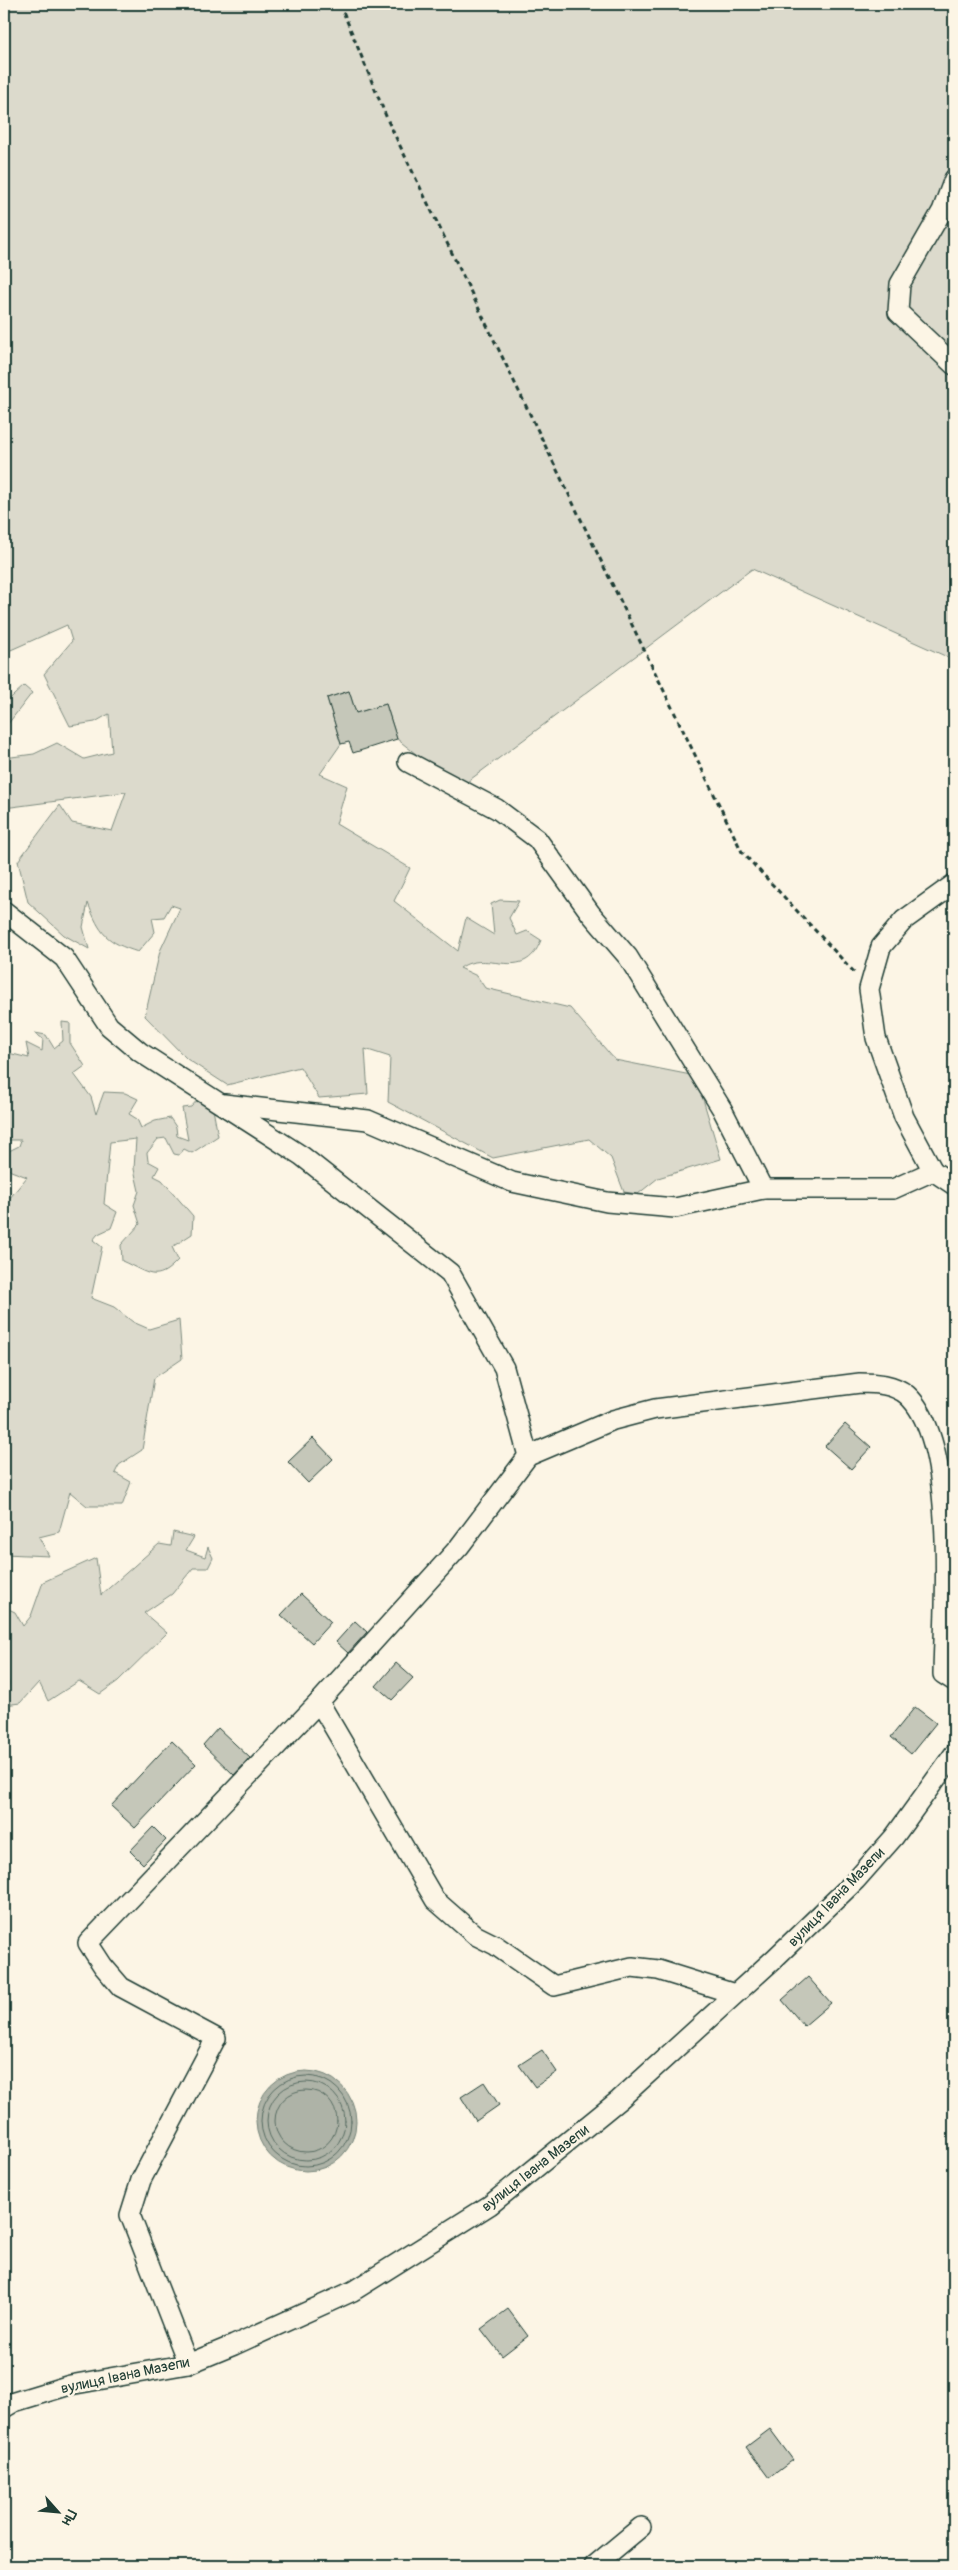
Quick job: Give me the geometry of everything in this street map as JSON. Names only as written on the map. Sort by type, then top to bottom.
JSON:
[{"type":"street","points":[[954,179],[948,210],[900,284],[898,312],[954,365]]},
{"type":"street","points":[[408,762],[497,809],[537,839],[591,914],[628,958],[722,1109],[763,1189]]},
{"type":"street","points":[[954,884],[904,920],[881,947],[869,989],[876,1038],[904,1117],[933,1171],[954,1185]]},
{"type":"street","points":[[4,911],[64,958],[109,1026],[140,1052],[302,1156],[450,1273],[504,1368],[528,1456]]},
{"type":"street","points":[[219,1104],[368,1120],[512,1182],[607,1202],[675,1208],[763,1189],[893,1188],[933,1171]]},
{"type":"street","points":[[188,2364],[130,2216],[141,2180],[216,2038],[122,1987],[103,1966],[88,1943],[319,1702],[459,1547],[528,1456],[613,1420],[655,1410],[860,1383],[876,1383],[899,1390],[908,1396],[918,1409],[936,1446],[946,1525],[943,1674],[954,1681]]},
{"type":"street","points":[[319,1702],[435,1900],[475,1935],[495,1945],[554,1986],[632,1967],[658,1970],[735,1994]]},
{"type":"street","name":"вулиця Івана Мазепи","points":[[4,2408],[14,2402],[70,2385],[188,2364],[299,2317],[353,2291],[490,2205],[619,2100],[856,1880],[894,1837],[954,1754]]},
{"type":"street","points":[[594,2566],[641,2527]]},
{"type":"path","points":[[340,4],[388,121],[742,852],[869,989]]},
{"type":"shaded area","points":[[4,4],[954,4],[954,660],[752,569],[459,788],[397,739],[386,704],[356,713],[349,691],[327,698],[341,744],[320,774],[347,786],[336,824],[410,868],[394,901],[458,951],[466,918],[494,935],[491,904],[500,900],[519,901],[509,918],[517,935],[527,931],[541,940],[534,953],[525,961],[515,963],[471,963],[460,968],[477,976],[485,988],[570,1008],[615,1060],[696,1076],[721,1159],[658,1178],[638,1194],[624,1192],[611,1158],[589,1139],[493,1158],[388,1102],[390,1057],[365,1049],[368,1094],[319,1098],[300,1067],[227,1085],[187,1059],[145,1016],[160,951],[180,908],[171,905],[164,917],[152,918],[155,932],[138,952],[118,944],[105,935],[96,922],[88,903],[83,927],[89,949],[64,935],[28,902],[18,861],[60,805],[72,823],[112,831],[126,792],[4,808],[4,758],[34,754],[57,743],[84,759],[112,752],[109,714],[95,722],[70,726],[44,674],[72,641],[67,625],[4,653]]},
{"type":"shaded area","points":[[24,686],[32,693],[4,729],[4,704]]},
{"type":"shaded area","points":[[62,1022],[70,1023],[70,1043],[85,1066],[74,1074],[91,1097],[96,1114],[104,1092],[125,1093],[138,1099],[129,1114],[137,1119],[141,1128],[155,1121],[170,1118],[176,1127],[177,1136],[188,1140],[182,1108],[191,1107],[199,1098],[213,1109],[218,1136],[192,1153],[184,1149],[179,1155],[174,1154],[166,1138],[158,1139],[147,1153],[148,1161],[159,1167],[154,1176],[162,1180],[193,1216],[192,1234],[172,1247],[178,1260],[164,1272],[158,1274],[146,1272],[122,1261],[121,1245],[140,1224],[134,1205],[139,1191],[134,1169],[136,1139],[110,1142],[104,1204],[117,1212],[111,1228],[98,1234],[93,1240],[102,1247],[91,1298],[114,1307],[133,1322],[149,1329],[179,1320],[182,1359],[154,1378],[142,1450],[119,1465],[115,1473],[131,1482],[122,1506],[87,1506],[70,1492],[59,1532],[39,1537],[49,1556],[4,1554],[4,1203],[27,1177],[11,1171],[4,1165],[5,1153],[19,1146],[21,1140],[9,1140],[4,1134],[4,1052],[29,1058],[26,1043],[42,1051],[43,1039],[35,1033],[46,1035],[54,1048],[63,1041]]},
{"type":"shaded area","points":[[173,1532],[194,1537],[186,1550],[205,1557],[208,1547],[213,1558],[208,1568],[193,1568],[172,1594],[144,1613],[167,1633],[118,1681],[100,1694],[79,1681],[48,1701],[39,1682],[20,1703],[5,1705],[9,1683],[4,1674],[4,1607],[15,1612],[23,1626],[31,1616],[43,1582],[96,1558],[101,1595],[159,1544],[171,1546]]},
{"type":"water","points":[[306,2071],[325,2075],[342,2085],[352,2102],[356,2121],[352,2140],[342,2157],[325,2167],[306,2171],[287,2167],[270,2157],[260,2140],[256,2121],[260,2102],[270,2085],[287,2075]]},
{"type":"building","points":[[349,691],[356,713],[386,704],[397,739],[353,753],[349,742],[341,744],[327,698]]},
{"type":"building","points":[[845,1424],[871,1447],[851,1469],[825,1446]]},
{"type":"building","points":[[313,1438],[333,1459],[308,1483],[288,1462]]},
{"type":"building","points":[[301,1594],[331,1622],[312,1643],[281,1615]]},
{"type":"building","points":[[355,1621],[367,1632],[348,1653],[336,1642]]},
{"type":"building","points":[[396,1663],[413,1678],[392,1700],[376,1686]]},
{"type":"building","points":[[915,1707],[936,1723],[911,1754],[891,1737]]},
{"type":"building","points":[[218,1728],[250,1758],[234,1775],[203,1745]]},
{"type":"building","points":[[172,1741],[196,1764],[135,1828],[111,1806]]},
{"type":"building","points":[[153,1827],[166,1840],[143,1864],[130,1851]]},
{"type":"building","points":[[808,1977],[831,2003],[804,2026],[782,2000]]},
{"type":"building","points":[[542,2050],[557,2072],[535,2087],[519,2065]]},
{"type":"building","points":[[484,2082],[499,2105],[476,2121],[461,2097]]},
{"type":"building","points":[[508,2309],[528,2336],[502,2356],[481,2329]]},
{"type":"building","points":[[770,2429],[793,2460],[769,2478],[746,2447]]}]
